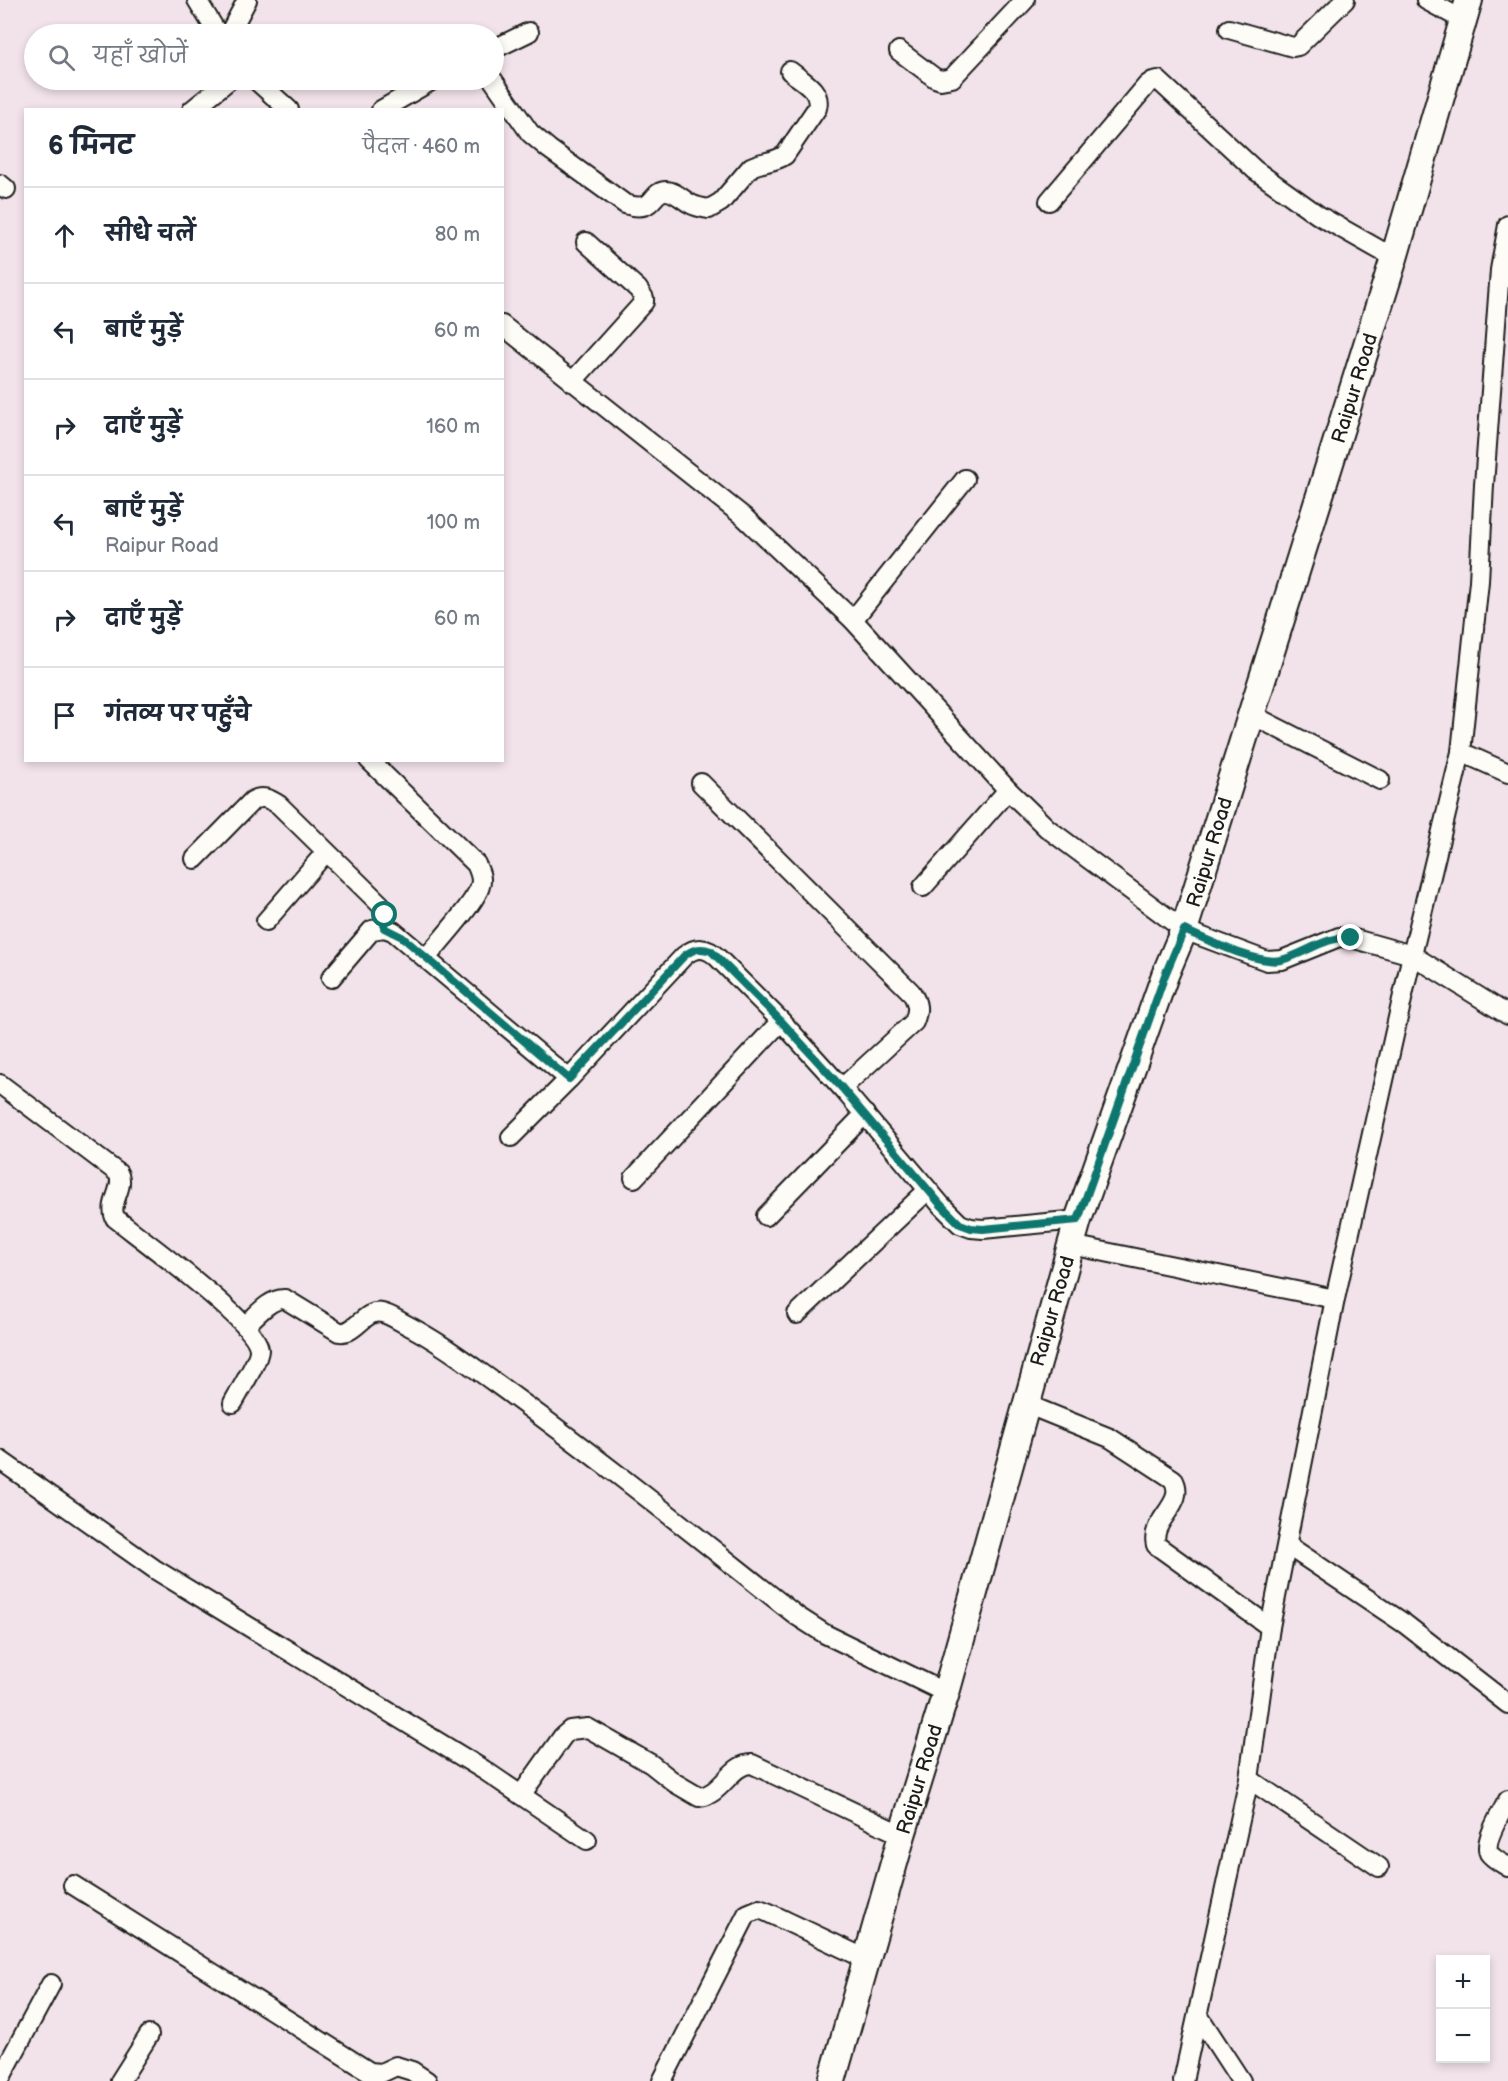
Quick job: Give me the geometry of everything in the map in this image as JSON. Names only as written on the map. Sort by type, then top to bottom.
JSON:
[{"type":"main road","name":"Raipur Road","points":[[832,2081],[902,1835],[946,1693],[1078,1220],[1165,975],[1184,930],[1394,258],[1466,10]]},
{"type":"street","points":[[196,0],[212,24]]},
{"type":"street","points":[[234,24],[247,0]]},
{"type":"street","points":[[899,51],[935,78],[941,80],[952,78],[1025,0]]},
{"type":"street","points":[[1426,0],[1466,10]]},
{"type":"street","points":[[1229,30],[1293,47],[1302,44],[1334,3]]},
{"type":"street","points":[[504,44],[529,32]]},
{"type":"street","points":[[500,90],[530,133],[625,204],[644,207],[657,195],[667,191],[692,205],[709,209],[721,202],[751,167],[779,160],[785,155],[817,108],[819,97],[817,93],[790,71]]},
{"type":"street","points":[[1049,201],[1147,86],[1158,80],[1256,170],[1318,215],[1394,258]]},
{"type":"street","points":[[194,108],[217,90]]},
{"type":"street","points":[[267,90],[287,108]]},
{"type":"street","points":[[384,108],[416,90]]},
{"type":"street","points":[[1183,2081],[1249,1779],[1270,1627],[1335,1299],[1412,955],[1461,752],[1479,581],[1500,270],[1508,225]]},
{"type":"street","points":[[572,382],[644,302],[638,289],[586,242]]},
{"type":"street","points":[[504,327],[744,517],[853,620],[1008,790],[1047,828],[1184,930],[1267,961],[1282,960],[1344,937],[1412,955],[1508,1015]]},
{"type":"street","points":[[853,620],[965,479]]},
{"type":"street","points":[[1252,715],[1380,780]]},
{"type":"street","points":[[1461,752],[1508,772]]},
{"type":"street","points":[[371,762],[476,864],[480,873],[481,880],[477,894],[426,957]]},
{"type":"street","points":[[700,783],[911,992],[917,1001],[918,1009],[914,1022],[842,1088]]},
{"type":"street","points":[[923,887],[1008,790]]},
{"type":"street","points":[[195,860],[252,801],[260,798],[271,800],[279,805],[381,905],[385,915],[384,928]]},
{"type":"street","points":[[266,921],[326,852]]},
{"type":"street","points":[[331,978],[372,930],[384,928],[402,937],[569,1079]]},
{"type":"street","points":[[511,1137],[690,951],[705,949],[711,951],[781,1021],[960,1224],[983,1229],[1078,1220]]},
{"type":"street","points":[[634,1178],[781,1021]]},
{"type":"street","points":[[0,1084],[118,1173],[121,1182],[112,1207],[115,1218],[225,1306],[257,1341],[259,1354],[233,1403]]},
{"type":"street","points":[[766,1216],[865,1114]]},
{"type":"street","points":[[797,1314],[928,1190]]},
{"type":"street","points":[[1071,1245],[1335,1299]]},
{"type":"street","points":[[245,1326],[273,1301],[281,1298],[339,1332],[349,1331],[373,1313],[380,1312],[396,1319],[435,1340],[527,1406],[627,1481],[797,1616],[825,1634],[946,1693]]},
{"type":"street","points":[[1026,1404],[1110,1438],[1173,1479],[1177,1488],[1177,1496],[1157,1527],[1156,1545],[1270,1627]]},
{"type":"street","points":[[0,1460],[156,1570],[484,1770],[587,1840]]},
{"type":"street","points":[[1287,1545],[1405,1624],[1508,1704]]},
{"type":"street","points":[[521,1795],[563,1736],[570,1730],[588,1728],[651,1764],[699,1797],[708,1795],[743,1766],[752,1764],[902,1835]]},
{"type":"street","points":[[1249,1779],[1378,1867]]},
{"type":"street","points":[[1508,1800],[1490,1836],[1488,1847],[1489,1853],[1508,1867]]},
{"type":"street","points":[[73,1885],[370,2072],[381,2073],[396,2066],[427,2081]]},
{"type":"street","points":[[662,2081],[747,1914],[759,1909],[767,1912],[866,1959]]},
{"type":"street","points":[[0,2079],[51,1984]]},
{"type":"street","points":[[1198,2015],[1240,2081]]},
{"type":"street","points":[[120,2081],[149,2035]]},
{"type":"route","points":[[385,915],[384,928],[402,937],[569,1079],[684,956],[697,949],[711,951],[781,1021],[842,1088],[941,1205],[960,1224],[983,1229],[1078,1220],[1165,975],[1184,930],[1267,961],[1282,960],[1334,939],[1351,938]]}]
